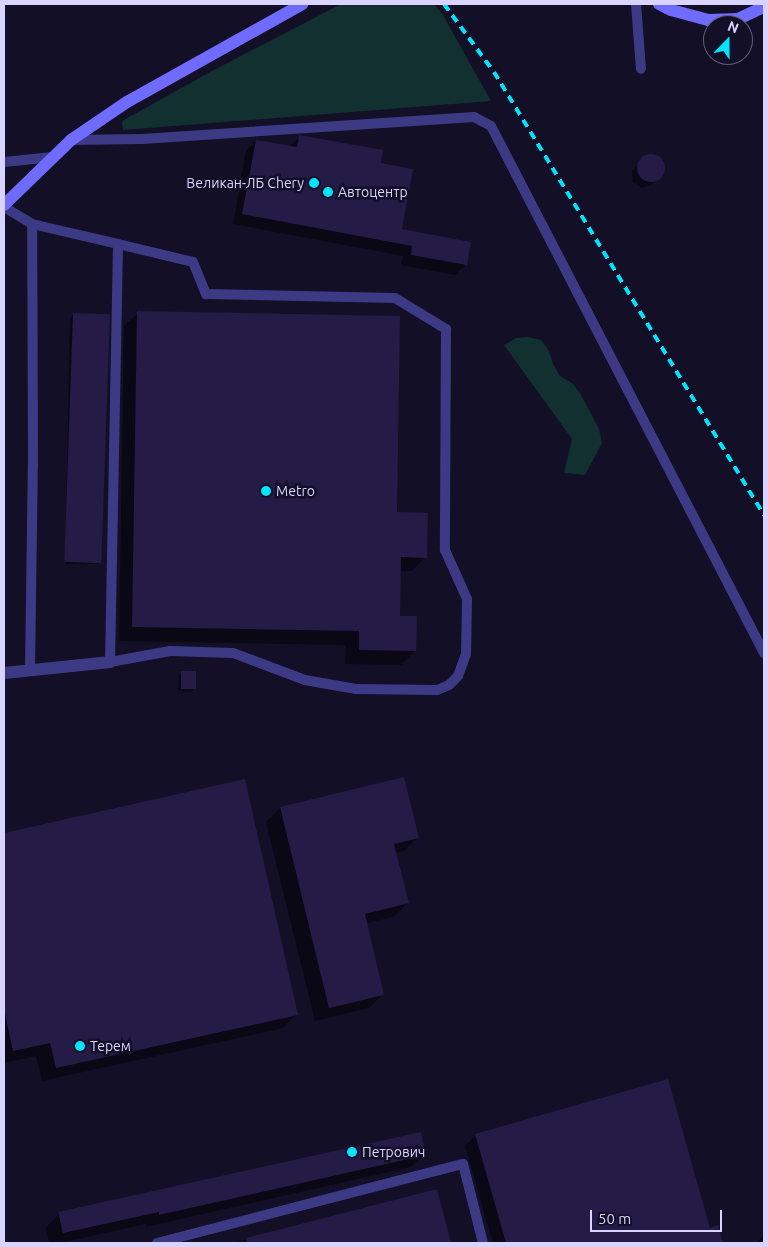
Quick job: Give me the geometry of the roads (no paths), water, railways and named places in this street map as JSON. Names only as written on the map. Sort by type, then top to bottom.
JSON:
[{"type":"street","points":[[4,206],[71,140],[127,102],[302,4]]},
{"type":"street","points":[[659,4],[671,10],[709,20],[738,19],[764,7]]},
{"type":"street","points":[[4,673],[30,668],[110,662]]},
{"type":"lane","points":[[636,4],[641,69]]},
{"type":"lane","points":[[71,140],[142,139],[474,116],[492,126],[764,653]]},
{"type":"lane","points":[[4,162],[53,157]]},
{"type":"lane","points":[[4,206],[32,224],[118,244],[193,262],[206,294],[395,298],[446,329],[445,550],[467,599],[466,654],[458,676],[449,685],[437,690],[356,689],[305,680],[233,653],[170,651],[110,662],[118,244]]},
{"type":"lane","points":[[30,668],[33,464],[32,224]]},
{"type":"lane","points":[[157,1243],[463,1164],[483,1243]]},
{"type":"railway","points":[[444,4],[494,72],[764,515]]},
{"type":"place","name":"Великан-ЛБ Chery","points":[[314,183]]},
{"type":"place","name":"Автоцентр","points":[[328,192]]},
{"type":"place","name":"Metro","points":[[266,491]]},
{"type":"place","name":"Терем","points":[[80,1046]]},
{"type":"place","name":"Петрович","points":[[352,1152]]}]
